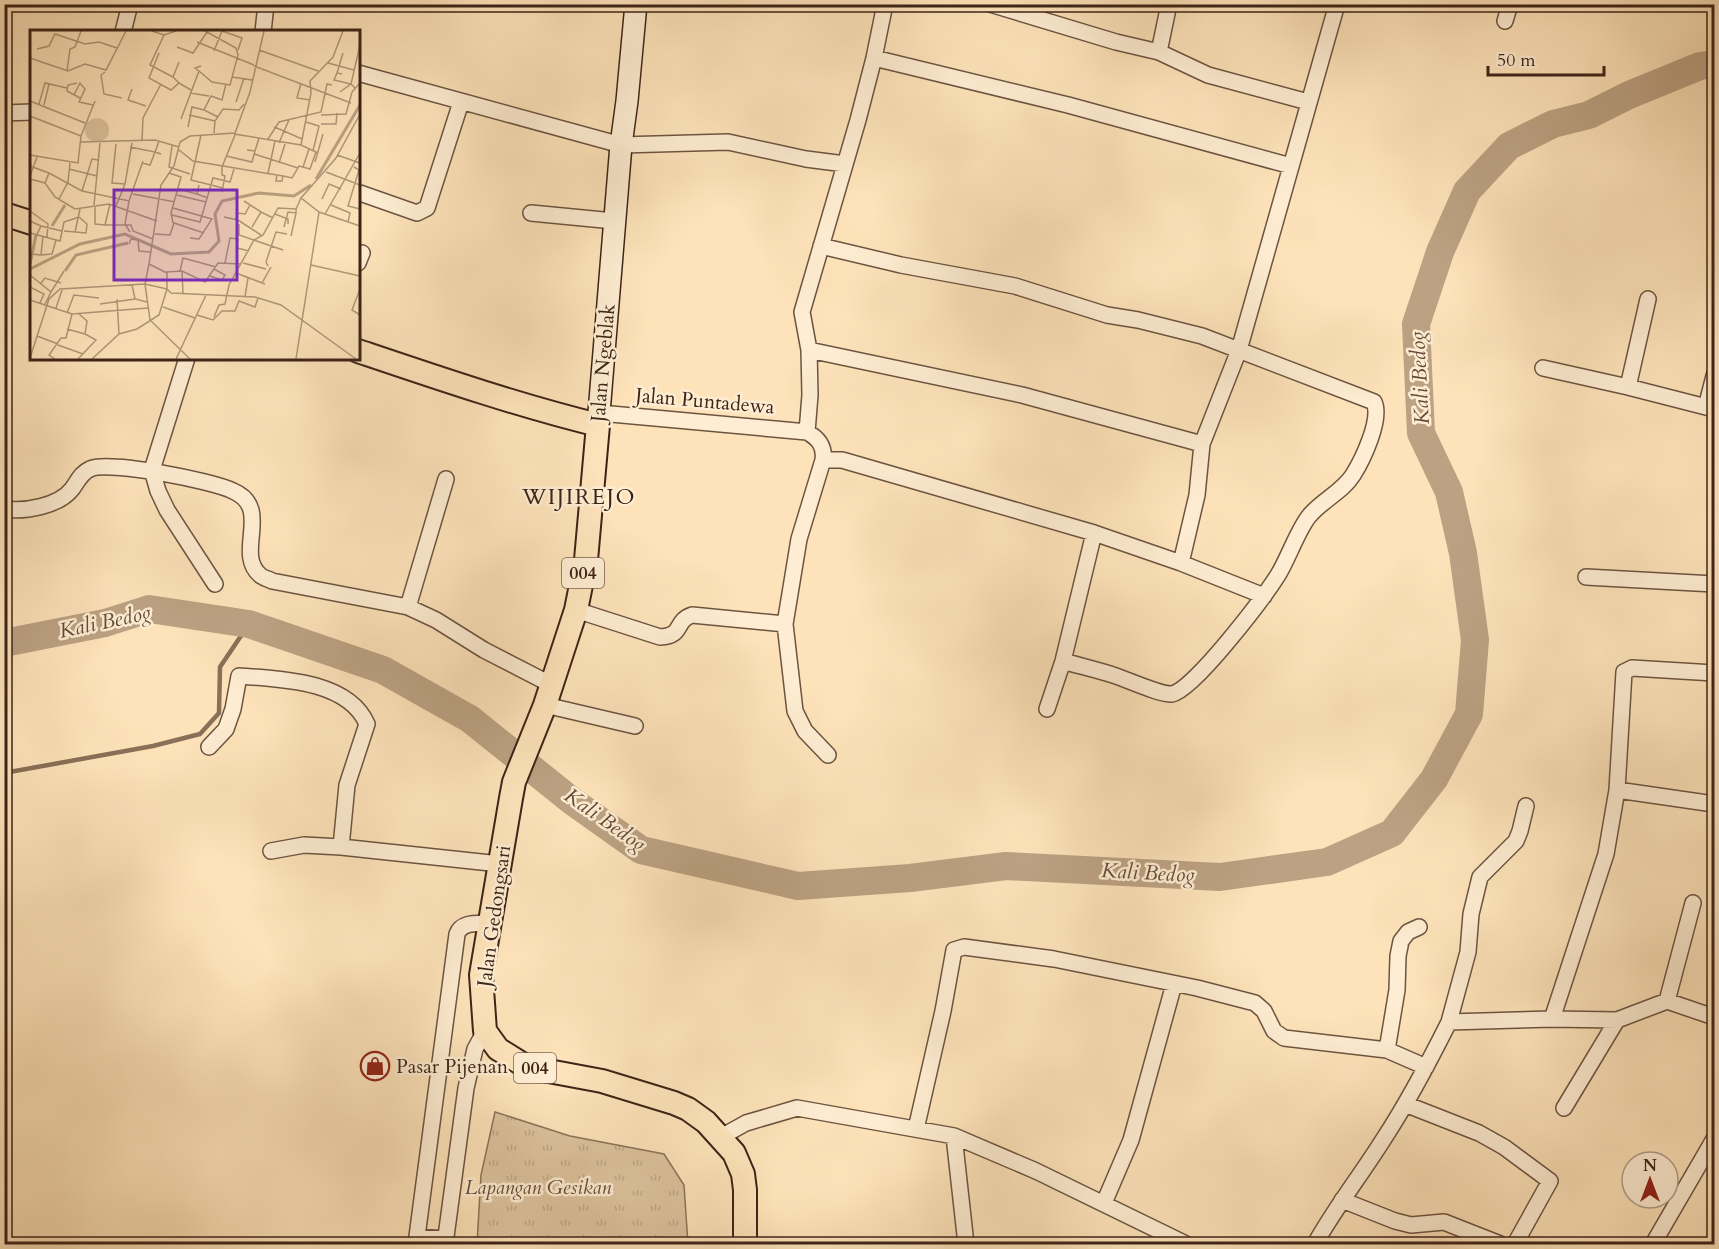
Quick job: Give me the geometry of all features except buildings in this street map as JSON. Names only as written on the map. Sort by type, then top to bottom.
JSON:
[{"type":"main road","name":"Jalan Ngeblak","points":[[546,702],[576,610],[586,560],[614,221],[636,4]]},
{"type":"main road","points":[[4,214],[30,221]]},
{"type":"main road","points":[[360,352],[549,413],[599,419]]},
{"type":"main road","name":"Jalan Gedongsari","points":[[485,1031],[481,975],[514,782],[546,702]]},
{"type":"main road","name":"004","points":[[485,1031],[498,1049],[527,1067],[603,1081],[674,1103],[688,1109],[706,1122],[734,1153],[743,1174],[745,1245]]},
{"type":"street","points":[[124,30],[130,4]]},
{"type":"street","points":[[263,30],[266,4]]},
{"type":"street","points":[[828,755],[806,731],[795,711],[785,624],[799,539],[824,454],[818,438],[807,432],[810,394],[809,350],[802,312],[874,58],[885,4]]},
{"type":"street","points":[[990,4],[1116,42],[1159,52],[1208,75],[1308,102]]},
{"type":"street","points":[[1159,52],[1169,4]]},
{"type":"street","points":[[1181,563],[1197,495],[1202,444],[1239,350],[1337,4]]},
{"type":"street","points":[[1505,21],[1510,4]]},
{"type":"street","points":[[874,58],[1068,105],[1291,166]]},
{"type":"street","points":[[360,75],[621,145],[728,142],[806,159],[845,164]]},
{"type":"street","points":[[360,193],[417,213],[427,208],[461,102]]},
{"type":"street","points":[[4,112],[30,112]]},
{"type":"street","points":[[531,213],[614,221]]},
{"type":"street","points":[[821,246],[901,265],[1015,286],[1107,315],[1138,320],[1202,336],[1372,400],[1377,408],[1375,425],[1355,472],[1310,515],[1264,596],[1210,663],[1190,682],[1175,693],[1165,693],[1063,661]]},
{"type":"street","points":[[1628,387],[1648,299]]},
{"type":"street","points":[[809,350],[1022,394],[1202,444]]},
{"type":"street","points":[[186,360],[152,471],[167,510],[215,584]]},
{"type":"street","points":[[1543,368],[1710,408],[1714,376]]},
{"type":"street","name":"Jalan Puntadewa","points":[[599,419],[807,432]]},
{"type":"street","points":[[823,460],[842,460],[1094,533],[1181,563],[1264,596]]},
{"type":"street","points":[[4,509],[38,506],[64,497],[82,474],[97,467],[152,471],[234,491],[246,500],[252,513],[249,554],[253,566],[260,575],[272,581],[408,607],[436,620],[484,650],[546,702],[635,726]]},
{"type":"street","points":[[408,607],[446,479]]},
{"type":"street","points":[[1047,709],[1063,661],[1094,533]]},
{"type":"street","points":[[1586,577],[1714,584]]},
{"type":"street","points":[[576,610],[660,637],[673,635],[682,621],[692,615],[785,624]]},
{"type":"street","points":[[1552,1018],[1606,854],[1617,790],[1624,672],[1632,668],[1714,673]]},
{"type":"street","points":[[209,747],[226,729],[233,709],[239,676],[315,685],[346,701],[363,717],[367,727],[347,784],[341,848]]},
{"type":"street","points":[[1617,790],[1714,804]]},
{"type":"street","points":[[1315,1245],[1405,1104],[1449,1022],[1468,952],[1471,914],[1480,877],[1516,841],[1521,831],[1526,806]]},
{"type":"street","points":[[271,851],[304,845],[500,864]]},
{"type":"street","points":[[1667,1001],[1693,903]]},
{"type":"street","points":[[485,1031],[475,1049],[466,1088],[445,1242],[416,1241],[457,934],[459,929],[466,924],[490,923]]},
{"type":"street","points":[[1387,1050],[1397,990],[1401,940],[1408,932],[1419,927]]},
{"type":"street","points":[[916,1129],[943,1011],[954,950],[964,947],[1054,959],[1254,1003],[1264,1011],[1274,1031],[1284,1038],[1387,1050],[1426,1067]]},
{"type":"street","points":[[1104,1203],[1131,1140],[1174,984]]},
{"type":"street","points":[[1449,1022],[1552,1018],[1617,1020],[1667,1001],[1714,1017]]},
{"type":"street","points":[[1564,1108],[1617,1020]]},
{"type":"street","points":[[1405,1104],[1479,1133],[1504,1147],[1550,1181],[1515,1245]]},
{"type":"street","points":[[719,1138],[746,1123],[797,1108],[954,1136],[1036,1171],[1186,1245]]},
{"type":"street","points":[[954,1136],[966,1245]]},
{"type":"street","points":[[1653,1245],[1708,1162],[1714,1139]]},
{"type":"street","points":[[1342,1200],[1411,1225],[1444,1222],[1500,1245]]},
{"type":"green space","name":"Lapangan Gesikan","points":[[495,1112],[570,1136],[664,1154],[684,1185],[688,1244],[477,1244],[481,1175]]},
{"type":"waterway","name":"Kali Bedog","points":[[4,643],[105,623],[149,609],[249,624],[383,670],[470,719],[572,801],[641,850],[798,886],[910,878],[1006,866],[1220,877],[1327,862],[1392,833],[1434,779],[1469,714],[1475,640],[1463,553],[1449,492],[1421,433],[1416,324],[1440,252],[1467,191],[1509,146],[1553,124],[1589,115],[1629,95],[1700,66],[1714,64]]},
{"type":"waterway","points":[[4,773],[153,746],[200,734],[219,713],[220,667],[249,624]]},
{"type":"place","name":"Pasar Pijenan","points":[[375,1066]]},
{"type":"district","name":"WIJIREJO","points":[[579,497]]}]
